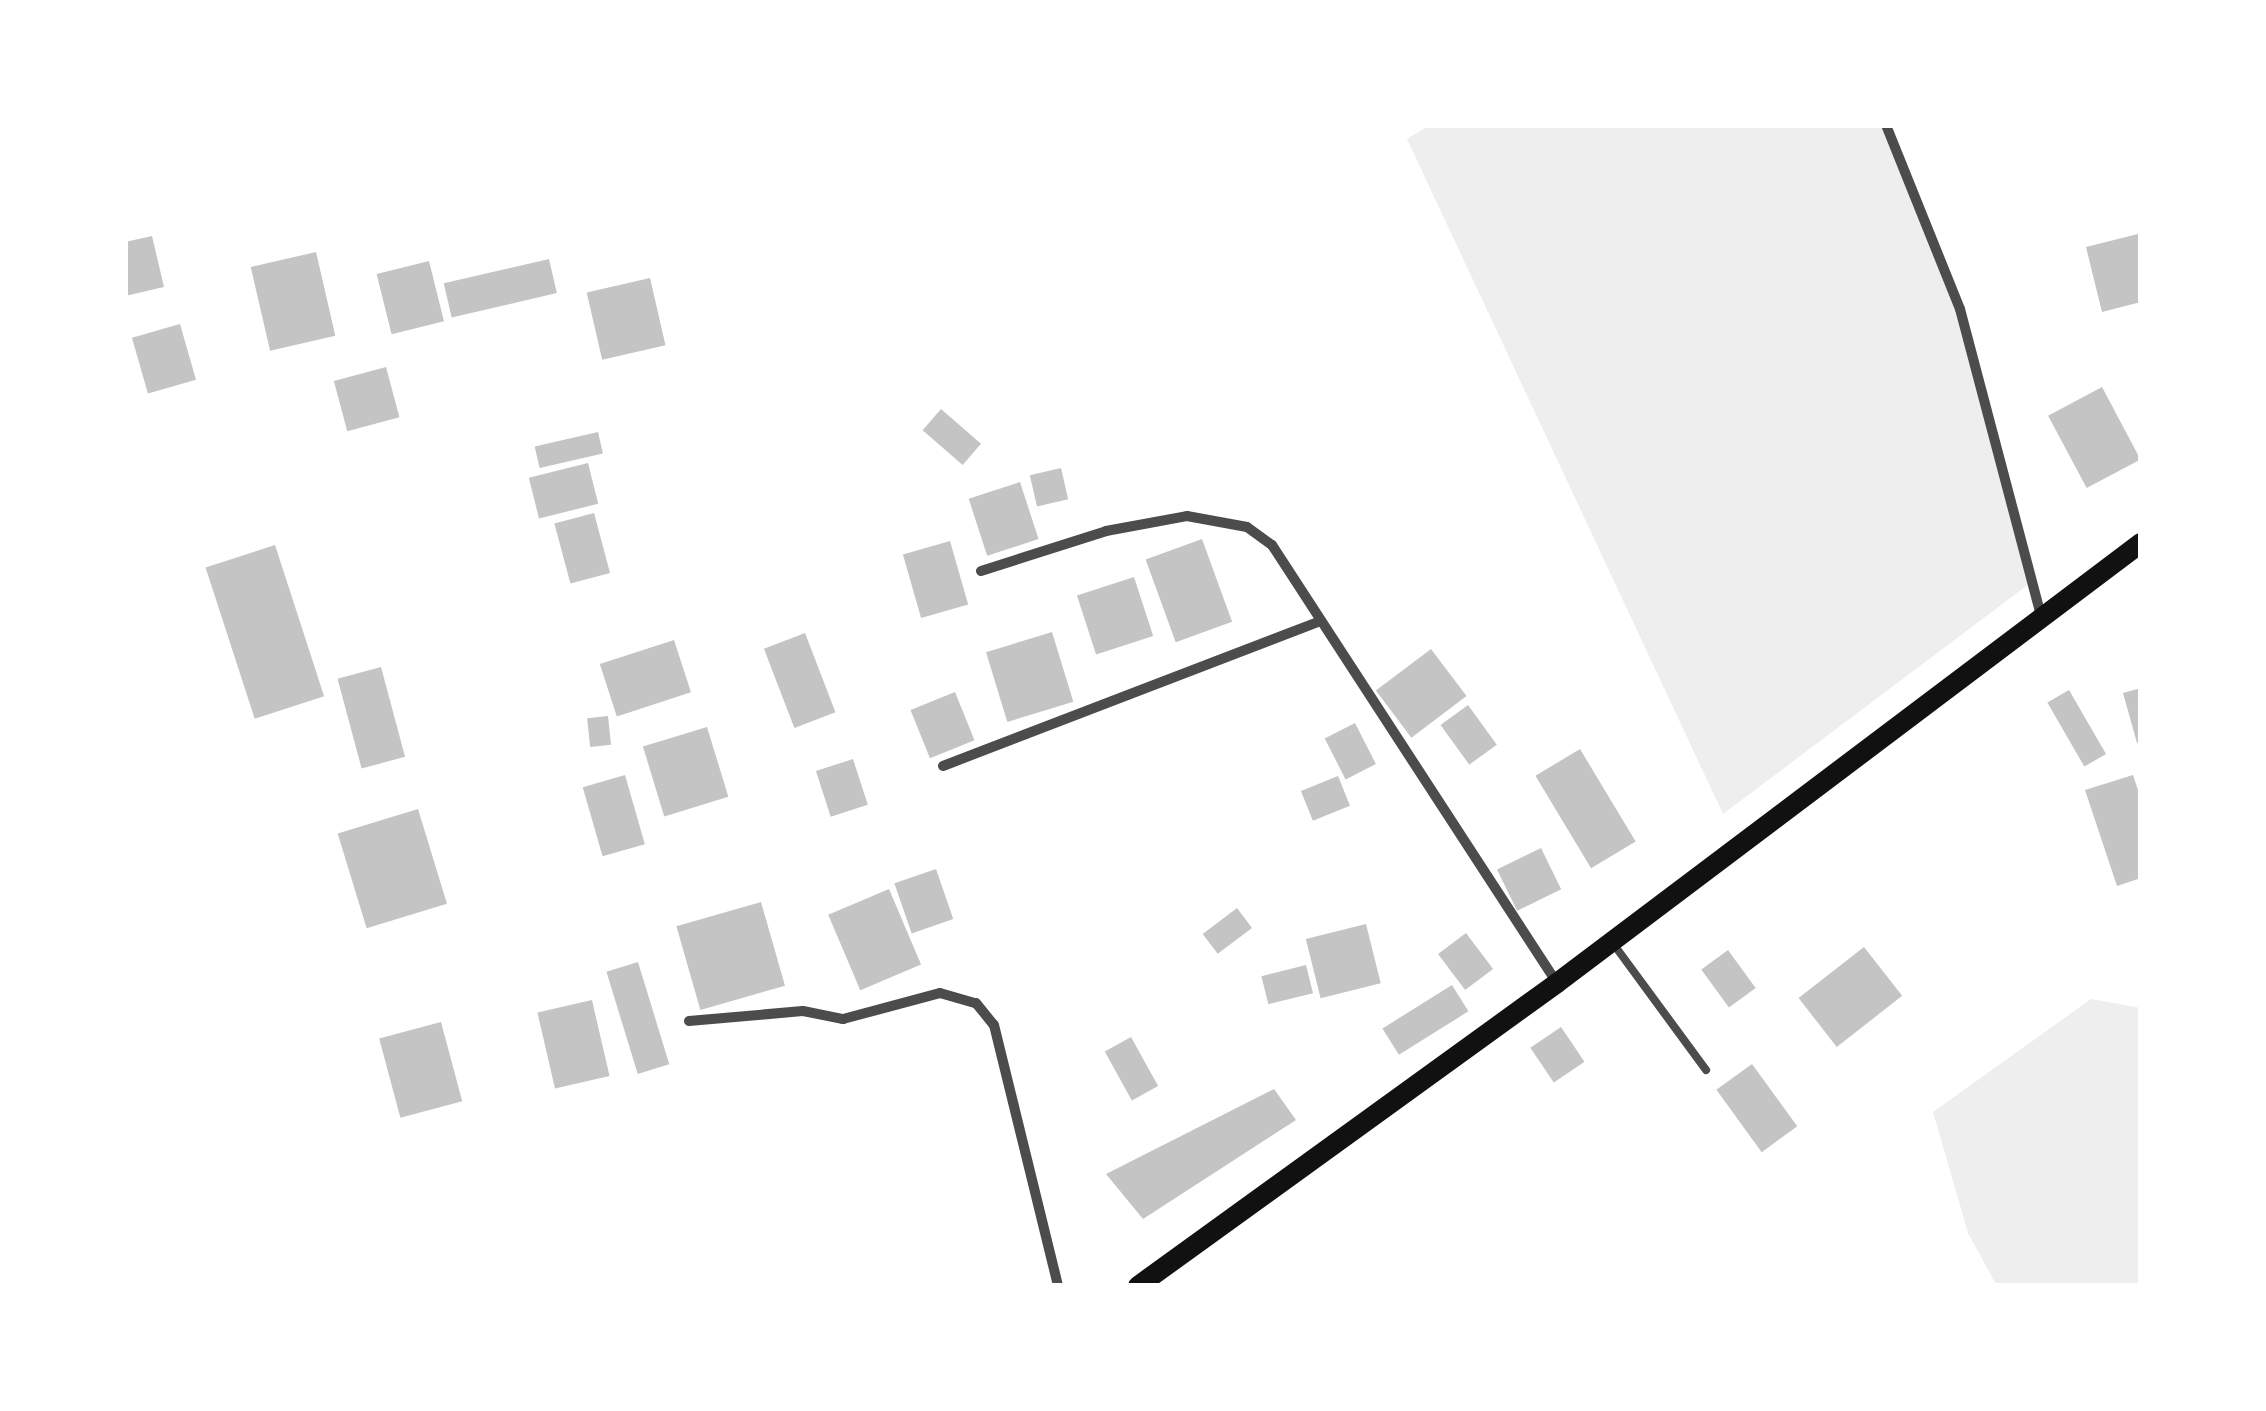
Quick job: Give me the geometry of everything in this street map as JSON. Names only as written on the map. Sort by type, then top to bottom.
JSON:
[{"type":"main road","points":[[1138,1286],[1557,984],[2141,543]]},
{"type":"street","points":[[1886,125],[1960,309],[2042,619]]},
{"type":"street","points":[[981,570],[1106,531],[1187,516],[1220,517],[1272,546],[1557,984]]},
{"type":"street","points":[[943,766],[1318,622]]},
{"type":"street","points":[[689,1021],[803,1011],[843,1019],[940,993],[976,1003],[994,1025],[1058,1286]]},
{"type":"lane","points":[[1612,942],[1706,1070]]},
{"type":"shaded area","points":[[1430,125],[1883,125],[1949,282],[2037,578],[1723,814],[1407,139]]},
{"type":"shaded area","points":[[2091,999],[2141,1008],[2141,1286],[1997,1286],[1968,1233],[1933,1112]]},
{"type":"building","points":[[2138,234],[2141,302],[2102,312],[2086,247]]},
{"type":"building","points":[[152,236],[164,287],[125,296],[125,242]]},
{"type":"building","points":[[316,252],[335,336],[270,351],[251,267]]},
{"type":"building","points":[[549,259],[557,293],[452,317],[444,283]]},
{"type":"building","points":[[429,261],[444,321],[392,334],[377,274]]},
{"type":"building","points":[[650,278],[666,345],[602,360],[587,293]]},
{"type":"building","points":[[180,324],[196,380],[148,394],[132,338]]},
{"type":"building","points":[[386,367],[399,417],[347,431],[334,381]]},
{"type":"building","points":[[2102,387],[2140,459],[2087,488],[2048,416]]},
{"type":"building","points":[[941,409],[981,444],[963,465],[923,430]]},
{"type":"building","points":[[598,432],[603,453],[540,468],[535,447]]},
{"type":"building","points":[[588,463],[598,504],[539,519],[529,478]]},
{"type":"building","points":[[1061,468],[1068,499],[1037,506],[1030,475]]},
{"type":"building","points":[[1020,482],[1039,539],[987,556],[969,499]]},
{"type":"building","points":[[594,513],[610,573],[570,583],[554,524]]},
{"type":"building","points":[[1202,539],[1232,622],[1176,642],[1146,560]]},
{"type":"building","points":[[950,541],[968,604],[921,618],[903,555]]},
{"type":"building","points":[[275,545],[324,696],[255,719],[206,568]]},
{"type":"building","points":[[1134,577],[1153,636],[1096,655],[1077,596]]},
{"type":"building","points":[[1052,632],[1073,702],[1007,722],[986,652]]},
{"type":"building","points":[[805,633],[835,712],[794,728],[764,649]]},
{"type":"building","points":[[674,640],[691,692],[617,716],[600,664]]},
{"type":"building","points":[[1431,649],[1467,696],[1411,738],[1376,691]]},
{"type":"building","points":[[381,667],[405,757],[362,768],[338,679]]},
{"type":"building","points":[[2141,688],[2141,742],[2137,743],[2123,693]]},
{"type":"building","points":[[2069,690],[2106,754],[2084,767],[2047,703]]},
{"type":"building","points":[[955,692],[974,740],[930,758],[910,710]]},
{"type":"building","points":[[1468,705],[1497,745],[1469,765],[1440,725]]},
{"type":"building","points":[[608,716],[611,745],[590,747],[587,718]]},
{"type":"building","points":[[1355,723],[1376,764],[1346,779],[1325,738]]},
{"type":"building","points":[[707,727],[728,797],[664,816],[643,747]]},
{"type":"building","points":[[1580,749],[1636,842],[1591,868],[1535,776]]},
{"type":"building","points":[[853,759],[868,805],[831,817],[816,771]]},
{"type":"building","points":[[625,775],[645,844],[603,856],[583,787]]},
{"type":"building","points":[[2133,775],[2141,799],[2141,878],[2117,886],[2085,790]]},
{"type":"building","points":[[1338,776],[1350,806],[1313,821],[1301,791]]},
{"type":"building","points":[[418,809],[447,904],[367,928],[338,834]]},
{"type":"building","points":[[1541,848],[1561,889],[1517,911],[1497,869]]},
{"type":"building","points":[[936,869],[953,919],[912,933],[894,883]]},
{"type":"building","points":[[889,889],[921,964],[860,990],[828,915]]},
{"type":"building","points":[[761,902],[785,986],[700,1010],[676,926]]},
{"type":"building","points":[[1237,908],[1252,928],[1218,954],[1203,934]]},
{"type":"building","points":[[1366,924],[1381,983],[1321,998],[1306,939]]},
{"type":"building","points":[[1466,933],[1493,969],[1465,990],[1438,954]]},
{"type":"building","points":[[1864,947],[1902,996],[1837,1047],[1799,998]]},
{"type":"building","points":[[1728,950],[1756,988],[1729,1007],[1701,969]]},
{"type":"building","points":[[638,962],[669,1064],[638,1074],[606,972]]},
{"type":"building","points":[[1306,965],[1313,993],[1268,1004],[1261,976]]},
{"type":"building","points":[[1452,985],[1468,1011],[1399,1055],[1382,1028]]},
{"type":"building","points":[[592,1000],[610,1076],[555,1089],[537,1013]]},
{"type":"building","points":[[441,1022],[462,1101],[400,1118],[379,1039]]},
{"type":"building","points":[[1561,1027],[1584,1062],[1554,1083],[1530,1048]]},
{"type":"building","points":[[1131,1037],[1158,1086],[1132,1101],[1105,1052]]},
{"type":"building","points":[[1752,1064],[1797,1126],[1762,1152],[1716,1090]]},
{"type":"building","points":[[1274,1089],[1296,1120],[1143,1219],[1106,1174]]}]
